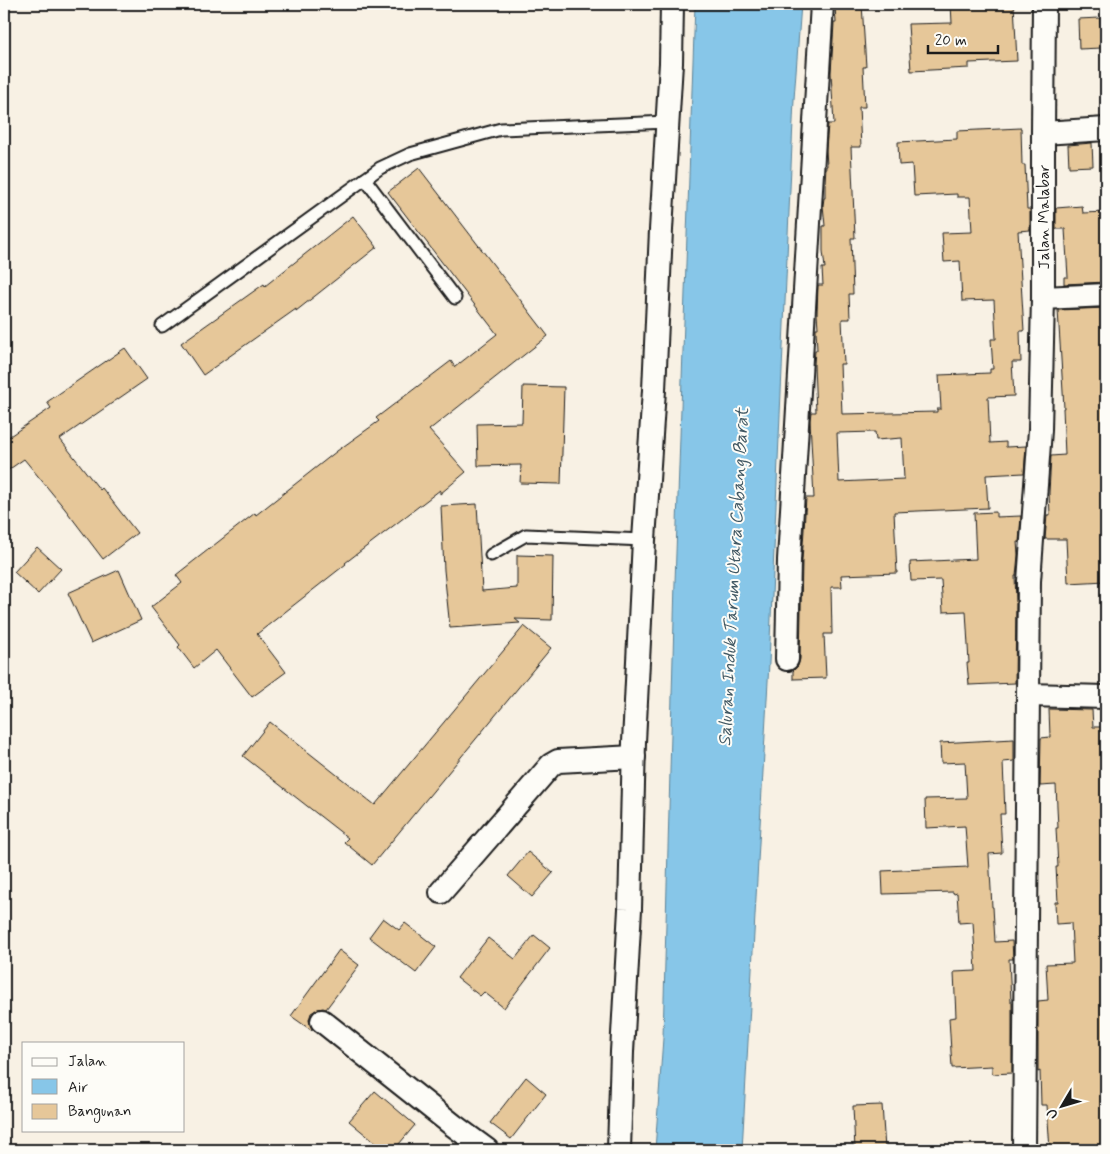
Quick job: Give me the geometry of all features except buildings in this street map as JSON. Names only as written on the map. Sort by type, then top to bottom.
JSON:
[{"type":"street","points":[[619,1150],[644,540],[668,122],[672,4]]},
{"type":"street","points":[[787,659],[789,560],[822,4]]},
{"type":"street","name":"Jalan Malabar","points":[[1024,1150],[1029,581],[1040,430],[1043,298],[1042,133],[1044,4]]},
{"type":"street","points":[[1042,133],[1106,129]]},
{"type":"street","points":[[1043,298],[1106,295]]},
{"type":"street","points":[[1028,695],[1106,697]]},
{"type":"street","points":[[442,892],[552,765],[558,762],[634,757]]},
{"type":"street","points":[[322,1021],[487,1150]]},
{"type":"lane","points":[[162,326],[364,179],[380,168],[410,154],[502,129],[668,122]]},
{"type":"lane","points":[[364,179],[455,298]]},
{"type":"lane","points":[[491,555],[526,535],[644,540]]},
{"type":"water","name":"Saluran Induk Tarum Utara Cabang Barat","points":[[695,4],[801,4],[794,99],[769,663],[742,1150],[655,1150],[663,1038],[675,582]]}]
